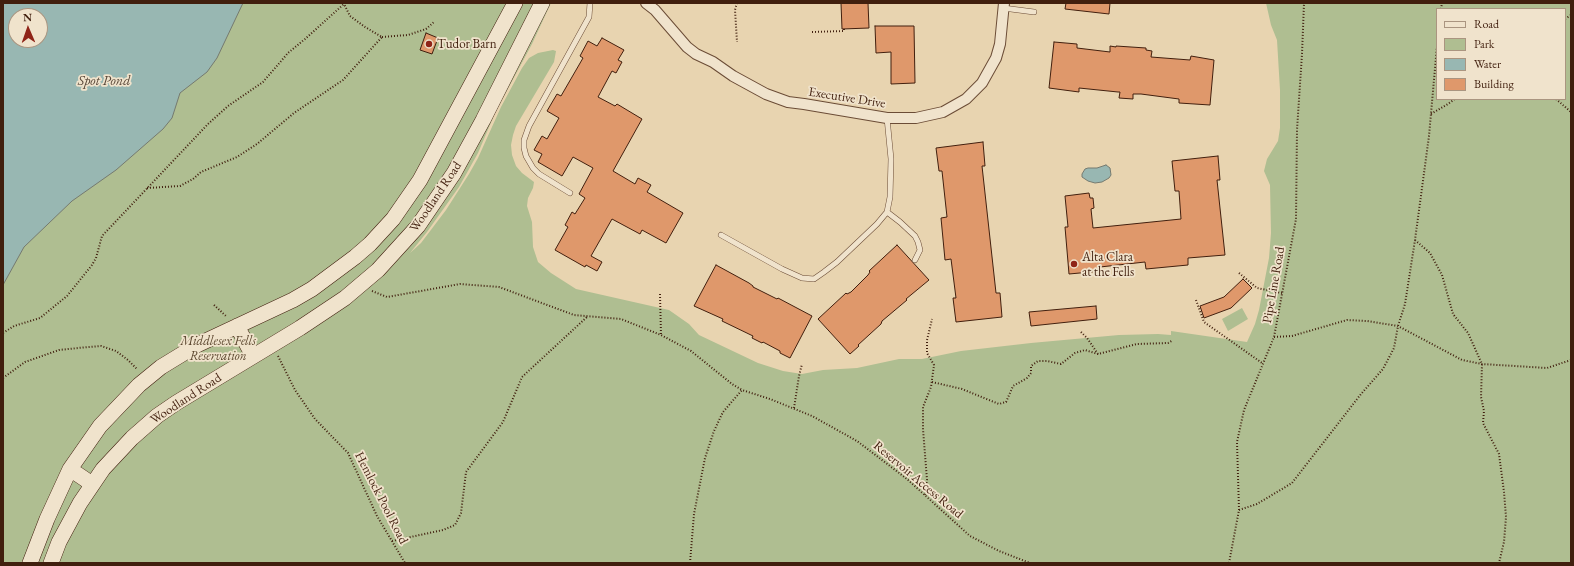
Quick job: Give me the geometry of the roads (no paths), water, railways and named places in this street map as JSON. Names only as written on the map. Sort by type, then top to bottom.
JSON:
[{"type":"main road","name":"Woodland Road","points":[[30,563],[47,519],[70,469],[100,426],[147,378],[197,345],[293,300],[328,278],[345,266],[370,244],[392,219],[420,180],[515,3]]},
{"type":"main road","name":"Woodland Road","points":[[51,563],[70,522],[92,484],[118,452],[157,416],[322,313],[363,284],[378,270],[418,226],[454,173],[542,3]]},
{"type":"main road","points":[[237,326],[253,356]]},
{"type":"main road","points":[[70,469],[92,484]]},
{"type":"street","name":"Executive Drive","points":[[646,3],[655,10],[687,47],[696,54],[714,62],[733,76],[766,94],[788,102],[887,118],[916,118],[943,112],[966,99],[982,83],[996,58],[1000,44],[1004,6]]},
{"type":"lane","points":[[570,193],[539,174],[533,168],[525,152],[524,140],[528,126],[589,17],[590,3]]},
{"type":"lane","points":[[1004,6],[1034,12]]},
{"type":"lane","points":[[721,234],[782,269],[802,278],[814,279],[837,262],[888,212],[890,198],[891,159],[887,118]]},
{"type":"lane","points":[[888,212],[915,236],[920,250],[915,260]]},
{"type":"water","name":"Spot Pond","points":[[3,3],[243,3],[217,58],[207,72],[180,93],[172,118],[163,129],[116,170],[72,201],[24,247],[3,285]]},
{"type":"water","points":[[1106,165],[1110,168],[1111,175],[1102,182],[1095,183],[1082,177],[1085,169],[1097,168]]},
{"type":"place","name":"Tudor Barn","points":[[429,44]]},
{"type":"place","name":"Alta Clara at the Fells","points":[[1074,264]]},
{"type":"park label","name":"Middlesex Fells Reservation","points":[[218,348]]}]
